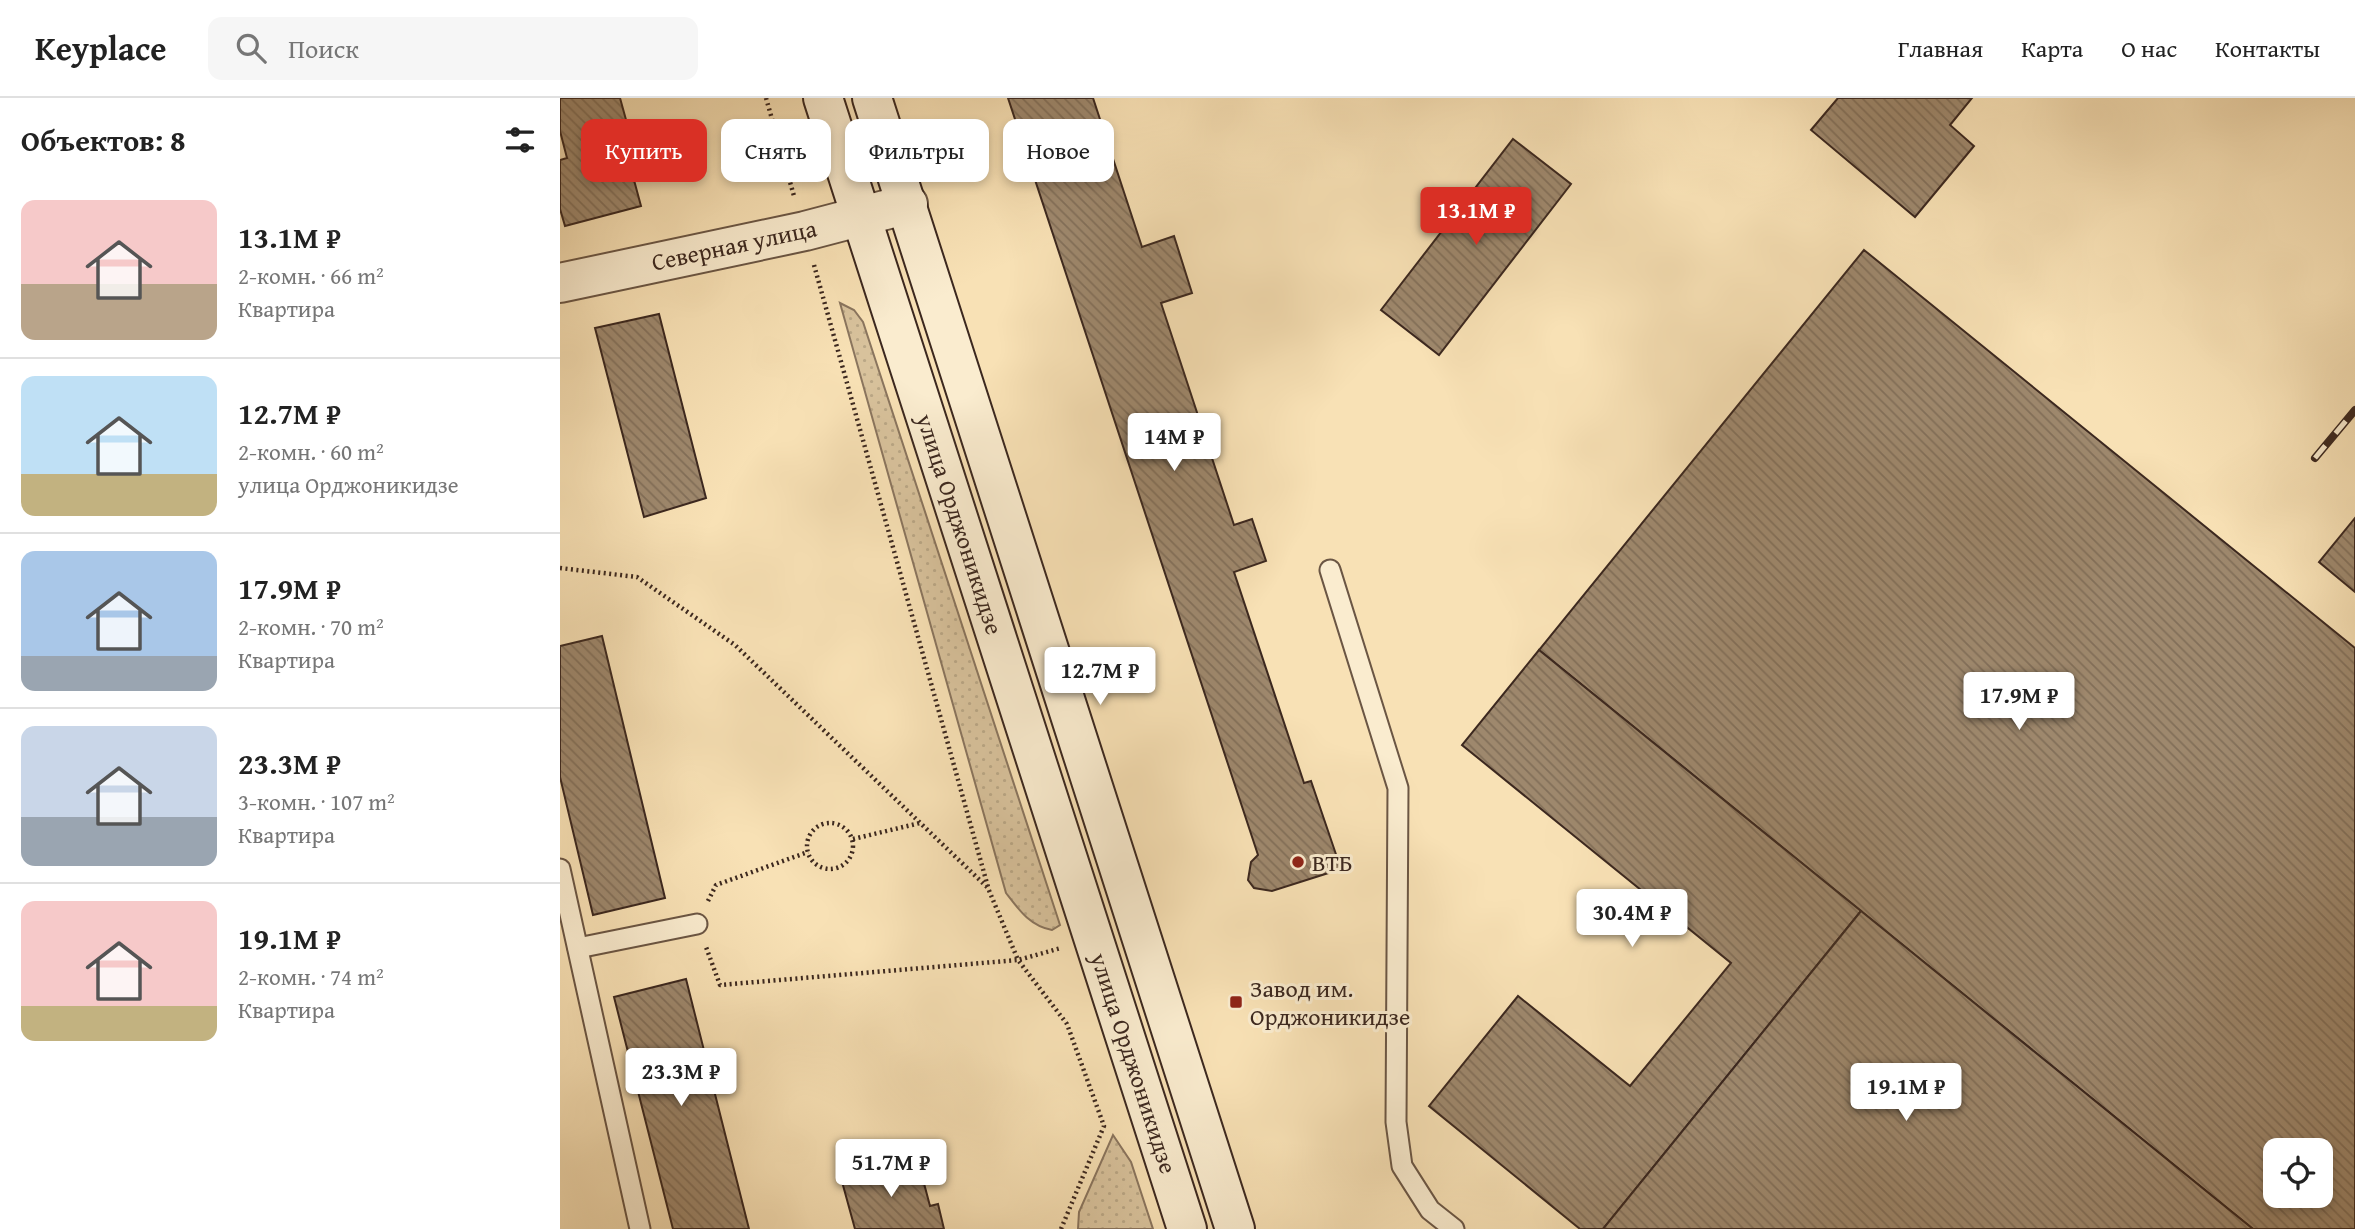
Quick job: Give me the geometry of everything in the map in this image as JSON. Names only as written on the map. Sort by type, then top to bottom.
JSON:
[{"type":"main road","name":"улица Орджоникидзе","points":[[823,98],[1187,1229]]},
{"type":"main road","name":"улица Орджоникидзе","points":[[872,98],[1235,1229]]},
{"type":"main road","name":"Северная улица","points":[[560,283],[805,230],[908,204]]},
{"type":"lane","points":[[1331,570],[1398,788],[1396,1122],[1402,1166],[1430,1209],[1454,1229]]},
{"type":"lane","points":[[560,869],[640,1229]]},
{"type":"lane","points":[[578,948],[697,924]]},
{"type":"path","points":[[765,98],[805,230],[988,888],[1018,960],[720,985],[697,924],[716,885],[808,852]]},
{"type":"path","points":[[560,568],[637,577],[735,645],[988,888]]},
{"type":"path","points":[[828,823],[843,826],[853,839],[849,860],[837,868],[816,864],[808,852],[807,844],[814,830],[828,823]]},
{"type":"path","points":[[853,839],[920,823]]},
{"type":"shaded area","points":[[840,303],[854,310],[863,322],[1060,925],[1052,930],[1031,921],[1006,893]]},
{"type":"shaded area","points":[[1113,1135],[1131,1162],[1153,1229],[1078,1229],[1079,1212]]},
{"type":"building","points":[[560,98],[620,98],[626,119],[581,119],[581,182],[635,182],[641,206],[565,226],[560,209],[560,160],[567,158],[560,131]]},
{"type":"building","points":[[1008,98],[1093,98],[1100,119],[1015,119]]},
{"type":"building","points":[[1838,98],[1972,98],[1950,125],[1974,146],[1915,217],[1811,130]]},
{"type":"building","points":[[1513,139],[1571,184],[1439,355],[1381,310]]},
{"type":"building","points":[[1114,162],[1142,247],[1174,236],[1192,293],[1161,303],[1234,525],[1252,519],[1266,561],[1234,572],[1304,783],[1311,781],[1341,869],[1272,891],[1254,888],[1248,880],[1251,862],[1258,855],[1036,182],[1114,182]]},
{"type":"building","points":[[1864,250],[2355,648],[2355,1229],[2253,1229],[1539,650]]},
{"type":"building","points":[[659,314],[706,498],[644,517],[595,328]]},
{"type":"building","points":[[2355,518],[2355,592],[2319,562]]},
{"type":"building","points":[[602,636],[665,898],[593,915],[560,777],[560,646]]},
{"type":"building","points":[[1539,650],[1861,911],[1603,1229],[1580,1229],[1429,1106],[1518,996],[1630,1086],[1731,963],[1462,745]]},
{"type":"building","points":[[1861,911],[2253,1229],[1603,1229]]},
{"type":"building","points":[[686,979],[749,1229],[673,1229],[614,997]]},
{"type":"building","points":[[917,1157],[930,1206],[938,1204],[944,1229],[855,1229],[841,1178]]},
{"type":"railway","points":[[2315,458],[2355,410]]},
{"type":"place","name":"ВТБ","points":[[1298,862]]},
{"type":"place","name":"Завод им. Орджоникидзе","points":[[1236,1002]]}]
